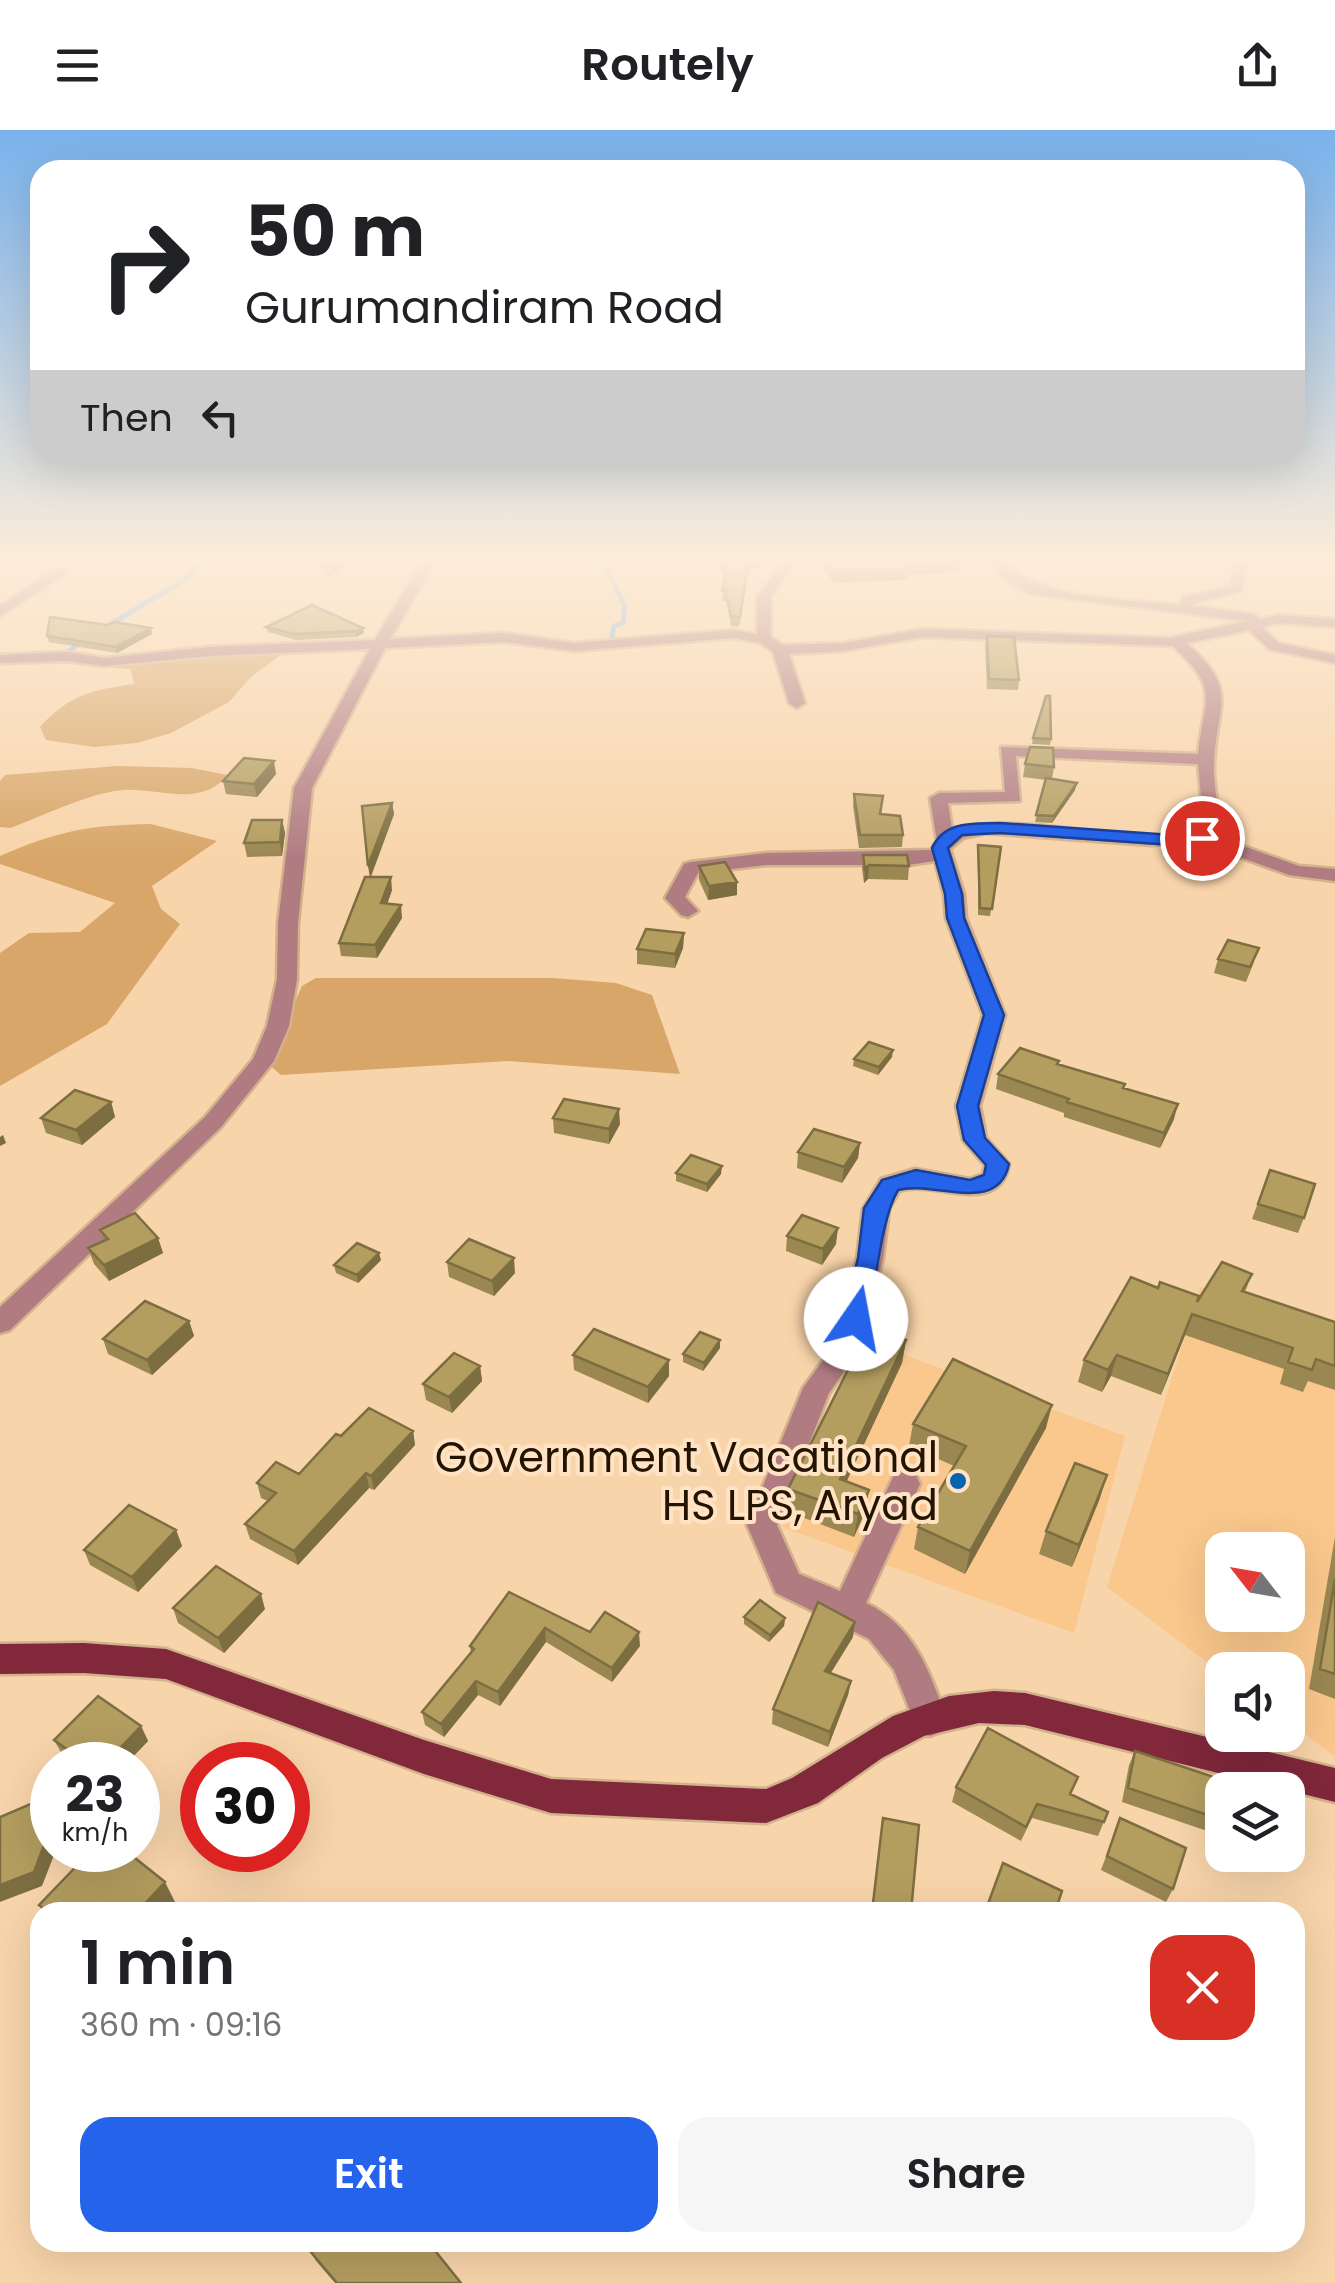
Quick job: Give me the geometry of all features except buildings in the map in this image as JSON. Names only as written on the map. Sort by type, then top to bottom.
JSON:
[{"type":"main road","points":[[0,1660],[84,1658],[166,1664],[424,1757],[551,1796],[766,1806],[798,1798],[905,1727],[971,1706],[1025,1709],[1335,1785]]},
{"type":"street","points":[[0,659],[63,656]]},
{"type":"street","points":[[89,656],[105,662],[165,656]]},
{"type":"street","points":[[0,1323],[213,1122],[263,1061],[278,1026],[287,979],[288,924],[302,788],[372,656]]},
{"type":"street","points":[[782,656],[797,703]]},
{"type":"street","points":[[688,911],[675,898],[691,868],[767,859],[908,859],[943,846],[959,830],[1000,828],[1186,841],[1213,833],[1206,759],[1217,711],[1215,687],[1191,656]]},
{"type":"street","points":[[930,1720],[914,1669],[900,1644],[879,1624],[788,1583],[762,1525],[810,1402],[844,1352],[870,1258],[876,1208],[890,1185],[916,1178],[972,1188],[994,1179],[998,1164],[975,1140],[968,1106],[994,1015],[956,918],[938,798],[1014,796],[1007,751],[1206,759]]},
{"type":"street","points":[[1202,838],[1296,870],[1335,875]]},
{"type":"street","points":[[847,1610],[905,1484]]},
{"type":"shaded area","points":[[279,656],[251,677],[229,702],[171,733],[137,743],[94,747],[46,740],[40,727],[71,701],[134,684],[131,669],[114,668],[119,664]]},
{"type":"shaded area","points":[[117,766],[192,768],[227,775],[203,792],[115,791],[10,828],[0,827],[0,781],[5,775]]},
{"type":"shaded area","points":[[151,824],[217,841],[152,886],[161,909],[180,924],[107,1024],[0,1086],[0,953],[29,933],[80,932],[115,903],[0,864],[0,856],[74,831]]},
{"type":"shaded area","points":[[316,978],[553,978],[616,983],[652,995],[680,1074],[508,1061],[281,1075],[268,1064],[302,986]]},
{"type":"shaded area","points":[[1200,1287],[1335,1325],[1335,1757],[1305,1734],[1305,1652],[1205,1652],[1205,1660],[1107,1587]]},
{"type":"shaded area","name":"Government Vacational HS LPS, Aryad","points":[[869,1342],[1125,1436],[1074,1633],[782,1527]]},
{"type":"waterway","points":[[52,662],[60,656]]},
{"type":"place","name":"Government Vacational HS LPS, Aryad","points":[[958,1481]]},
{"type":"route","points":[[856,1319],[876,1208],[890,1185],[897,1180],[916,1178],[972,1188],[994,1179],[998,1164],[975,1140],[971,1128],[968,1106],[994,1015],[956,918],[949,872],[940,848],[944,839],[959,830],[1000,828],[1186,841],[1202,838]]}]
